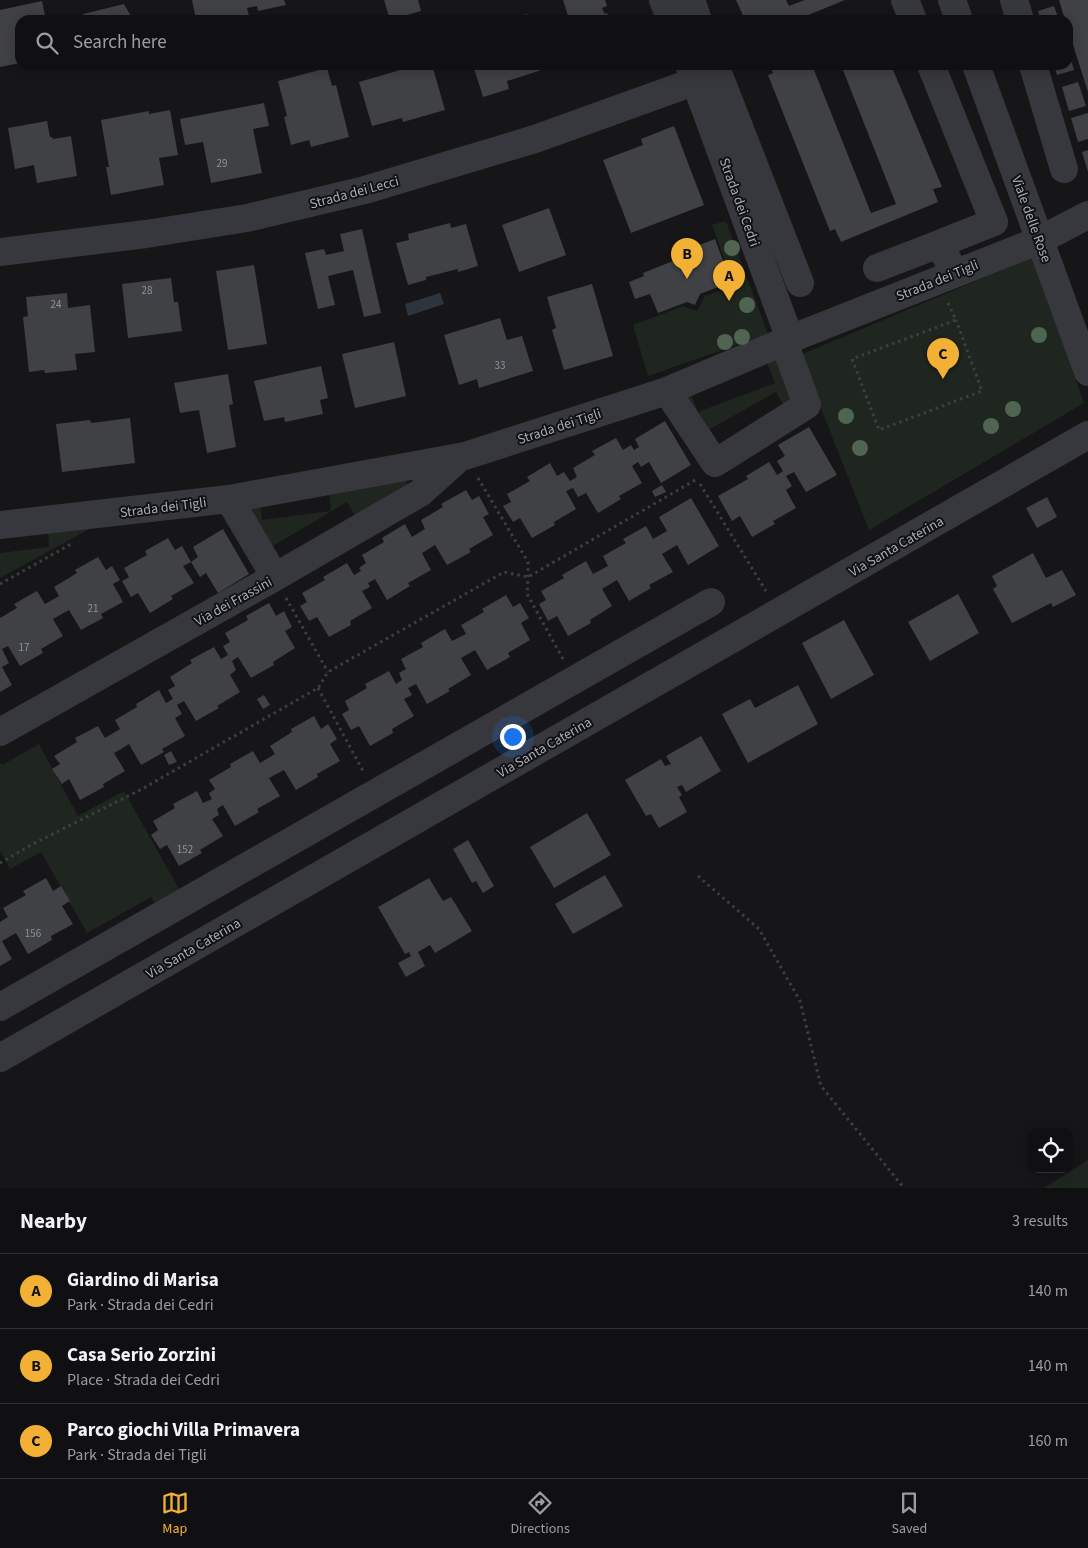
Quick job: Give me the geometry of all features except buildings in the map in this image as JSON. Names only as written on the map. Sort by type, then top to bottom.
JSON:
[{"type":"street","points":[[663,0],[669,15]]},
{"type":"street","points":[[691,0],[696,15]]},
{"type":"street","points":[[905,0],[911,15]]},
{"type":"street","points":[[952,0],[958,15]]},
{"type":"street","points":[[1014,0],[1018,15]]},
{"type":"street","name":"Strada dei Lecci","points":[[0,252],[146,234],[246,218],[356,192],[535,139],[696,70]]},
{"type":"street","points":[[698,70],[800,282]]},
{"type":"street","name":"Strada dei Cedri","points":[[667,391],[715,463],[807,405],[698,70]]},
{"type":"street","points":[[877,268],[994,222],[933,70]]},
{"type":"street","name":"Viale delle Rose","points":[[978,70],[1088,372]]},
{"type":"street","points":[[1034,70],[1064,169]]},
{"type":"street","name":"Strada dei Tigli","points":[[0,525],[229,499],[462,457],[667,391],[787,340],[1040,240],[1088,215]]},
{"type":"street","points":[[939,244],[946,276]]},
{"type":"street","name":"Via Santa Caterina","points":[[0,1058],[1088,435]]},
{"type":"street","name":"Via dei Frassini","points":[[0,732],[420,493],[462,457]]},
{"type":"street","points":[[229,499],[275,577]]},
{"type":"street","points":[[0,1006],[139,929],[711,602]]},
{"type":"street","points":[[606,662],[628,699]]},
{"type":"street","points":[[139,929],[162,965]]},
{"type":"path","points":[[946,276],[956,320],[982,391],[879,430],[852,359],[956,320]]},
{"type":"path","points":[[462,457],[528,562],[527,594],[575,680]]},
{"type":"path","points":[[0,863],[31,845],[142,789],[318,688],[328,672],[504,572],[528,577],[697,479],[769,597]]},
{"type":"path","points":[[0,584],[74,542]]},
{"type":"path","points":[[275,577],[328,672]]},
{"type":"path","points":[[318,688],[376,794]]},
{"type":"path","points":[[698,876],[759,929],[800,1001],[821,1086],[904,1188]]},
{"type":"shaded area","points":[[726,221],[768,334],[648,376],[633,325],[683,306],[697,311],[705,296],[734,286],[712,225]]},
{"type":"shaded area","points":[[1033,257],[1084,403],[869,530],[800,355]]},
{"type":"shaded area","points":[[440,293],[444,304],[408,316],[405,304]]},
{"type":"shaded area","points":[[782,357],[801,399],[786,409],[776,392],[710,429],[718,445],[677,396],[690,392],[698,412],[775,383],[767,363]]},
{"type":"shaded area","points":[[405,479],[407,487],[356,517],[347,502],[273,546],[243,506],[260,503],[262,520],[331,511],[329,493]]},
{"type":"shaded area","points":[[93,527],[0,578],[0,553],[49,547],[48,531]]},
{"type":"shaded area","points":[[39,744],[78,816],[124,791],[183,896],[159,910],[151,897],[87,933],[41,852],[10,869],[0,851],[0,763],[2,765]]},
{"type":"shaded area","points":[[1088,1160],[1088,1188],[1044,1188],[1068,1173],[1073,1173],[1073,1170]]},
{"type":"place","name":"Casa Serio Zorzini","points":[[687,279]]},
{"type":"place","name":"Giardino di Marisa","points":[[729,301]]},
{"type":"place","name":"Parco giochi Villa Primavera","points":[[943,379]]}]
